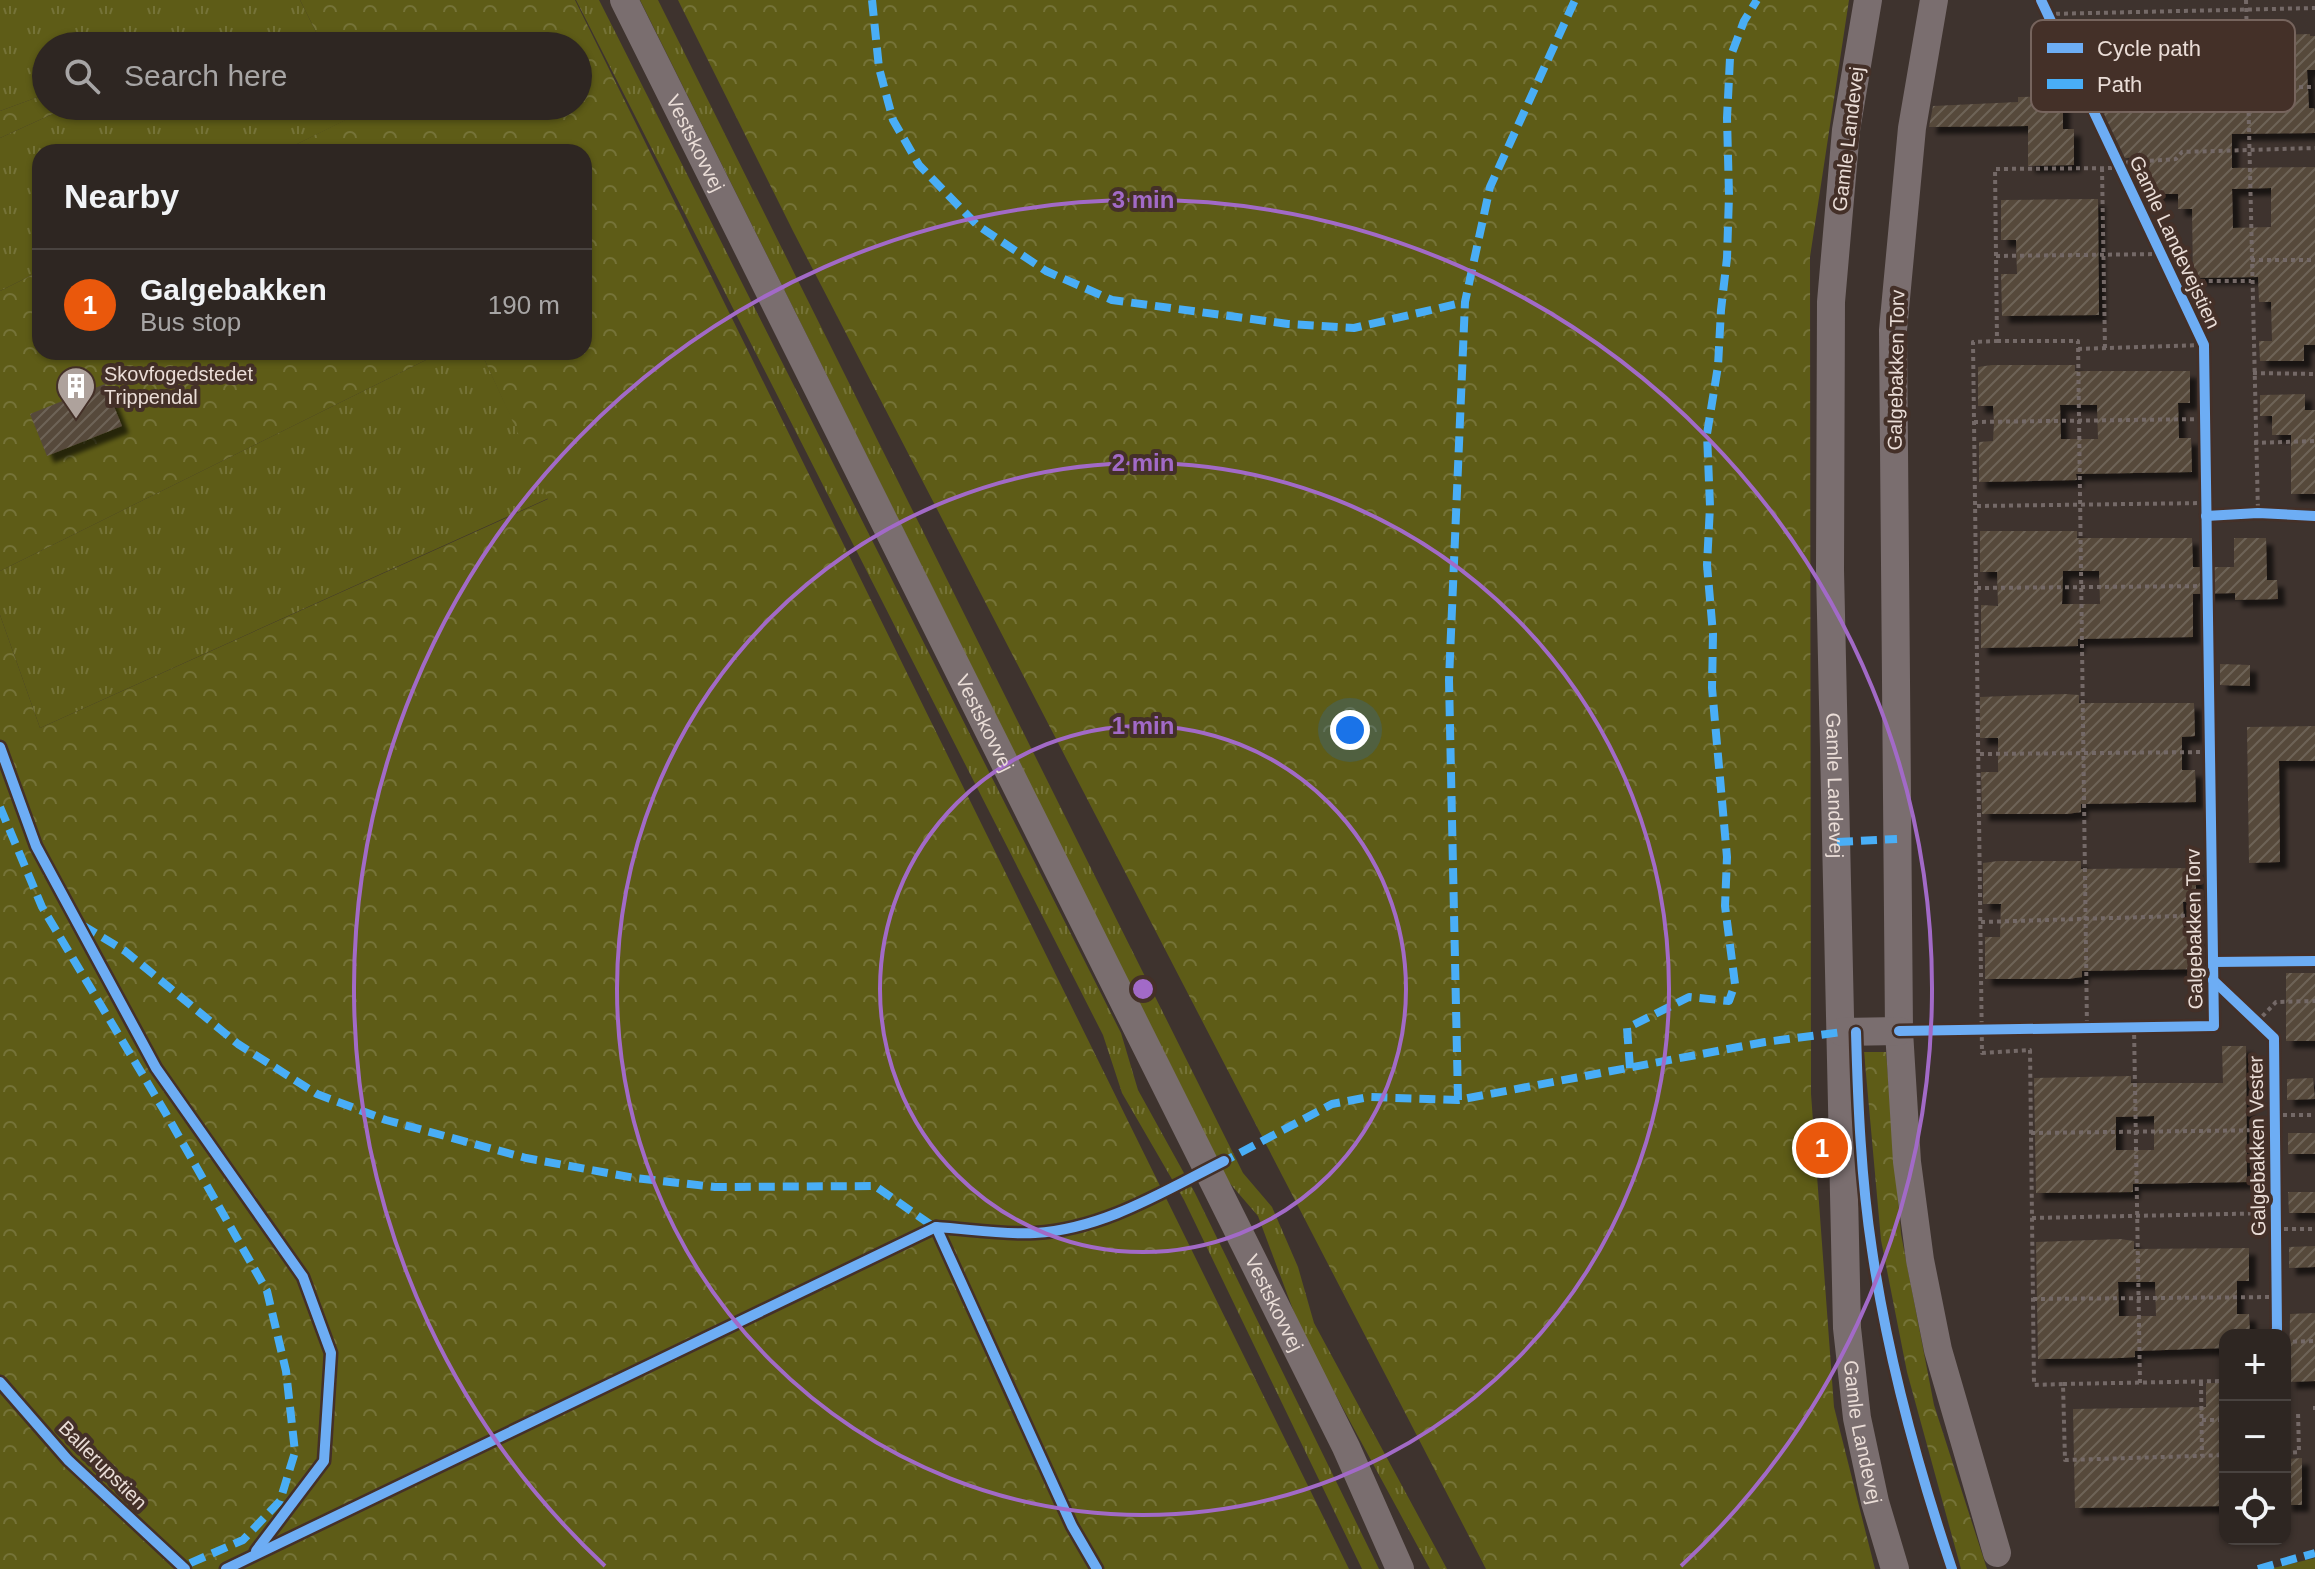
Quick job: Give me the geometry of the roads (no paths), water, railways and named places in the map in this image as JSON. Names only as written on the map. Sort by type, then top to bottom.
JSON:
[{"type":"street","name":"Vestskovvej","points":[[624,0],[1346,1447],[1400,1569]]},
{"type":"street","name":"Gamle Landevej","points":[[1868,0],[1846,130],[1831,302],[1830,570],[1847,1328],[1857,1418],[1875,1502],[1895,1569]]},
{"type":"street","name":"Galgebakken Torv","points":[[1934,0],[1912,128],[1893,330],[1899,1031],[1907,1162],[1918,1249],[1938,1350],[1997,1553]]},
{"type":"street","points":[[1842,1032],[1899,1031]]},
{"type":"street","name":"Vestskovvej","points":[[1346,1447],[1417,1569]]},
{"type":"place","name":"Skovfogedstedet Trippendal","points":[[76,420]]},
{"type":"place","name":"Galgebakken","points":[[1822,1148]]}]
